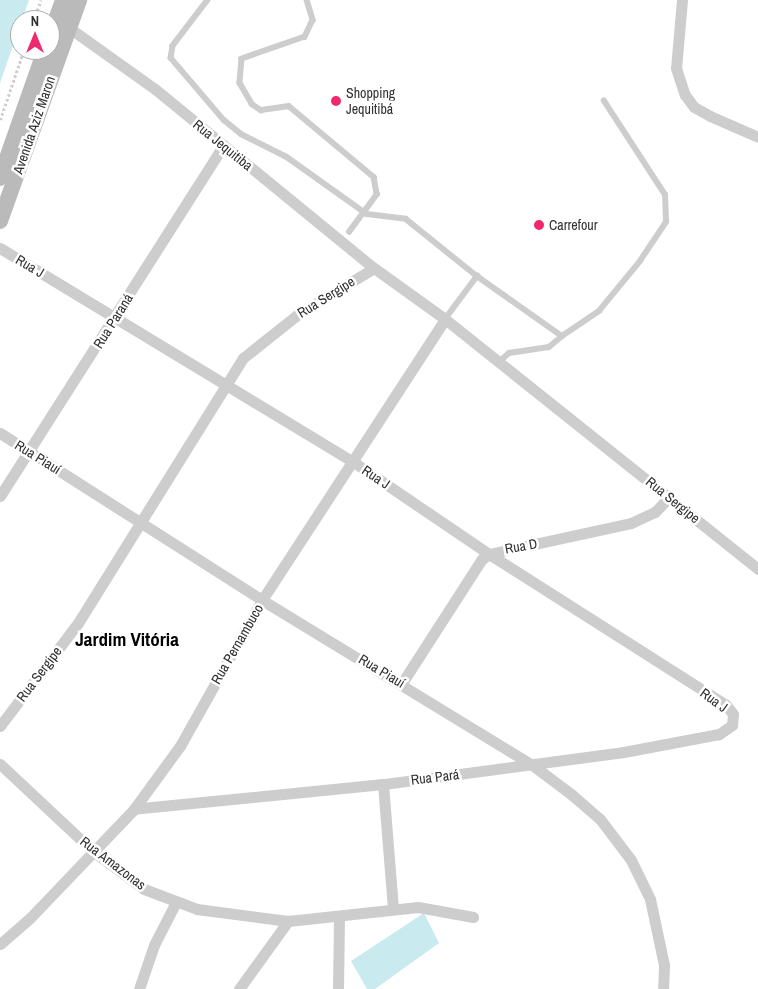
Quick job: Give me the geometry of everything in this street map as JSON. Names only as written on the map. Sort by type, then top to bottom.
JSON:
[{"type":"main road","name":"Avenida Aziz Maron","points":[[0,221],[79,0]]},
{"type":"main road","name":"Avenida Aziz Maron","points":[[0,178],[41,60]]},
{"type":"street","points":[[682,0],[676,68],[685,95],[694,107],[758,137]]},
{"type":"street","name":"Rua Jequitiba","points":[[68,27],[224,145],[374,268]]},
{"type":"street","name":"Rua Paraná","points":[[0,496],[31,452],[224,145]]},
{"type":"street","name":"Rua J","points":[[0,248],[352,460],[489,554],[726,705],[733,714],[732,725]]},
{"type":"street","name":"Rua Sergipe","points":[[0,726],[78,623],[140,520],[243,358],[264,339],[322,298],[374,268],[445,319],[758,570]]},
{"type":"street","name":"Rua Pernambuco","points":[[0,944],[30,918],[134,809],[180,746],[262,600],[445,319]]},
{"type":"street","name":"Rua Piauí","points":[[0,433],[140,520],[262,600],[402,683],[531,764],[600,819],[631,860],[650,899],[660,938],[664,965],[663,989]]},
{"type":"street","name":"Rua D","points":[[402,683],[482,560],[489,554],[631,523],[655,512],[669,497]]},
{"type":"street","name":"Rua Pará","points":[[134,809],[382,784],[643,749],[719,734],[732,725]]},
{"type":"street","name":"Rua Amazonas","points":[[0,764],[94,852],[144,889],[197,909],[288,921],[339,917],[393,908],[418,908],[473,917]]},
{"type":"street","points":[[382,784],[393,908]]},
{"type":"street","points":[[139,989],[154,945],[176,902]]},
{"type":"street","points":[[338,989],[339,917]]},
{"type":"street","points":[[239,989],[288,921]]},
{"type":"lane","points":[[208,0],[173,46],[171,54],[173,63],[204,100],[241,134],[286,157],[359,210],[371,216],[406,218],[477,276],[562,336]]},
{"type":"lane","points":[[307,0],[314,20],[305,37],[242,59],[240,83],[252,104],[261,110],[289,106],[374,176],[377,194],[342,242]]},
{"type":"lane","points":[[499,362],[509,353],[549,347],[599,311],[640,261],[666,222],[665,195],[604,101]]},
{"type":"lane","points":[[445,319],[477,276]]},
{"type":"path","points":[[0,120],[21,60]]},
{"type":"water","points":[[0,0],[29,0],[26,10],[10,10],[10,54],[0,83]]},
{"type":"water","points":[[424,913],[439,943],[375,989],[367,989],[351,961]]},
{"type":"place","name":"Shopping Jequitibá","points":[[336,101]]},
{"type":"place","name":"Carrefour","points":[[539,225]]},
{"type":"district","name":"Jardim Vitória","points":[[127,640]]}]
